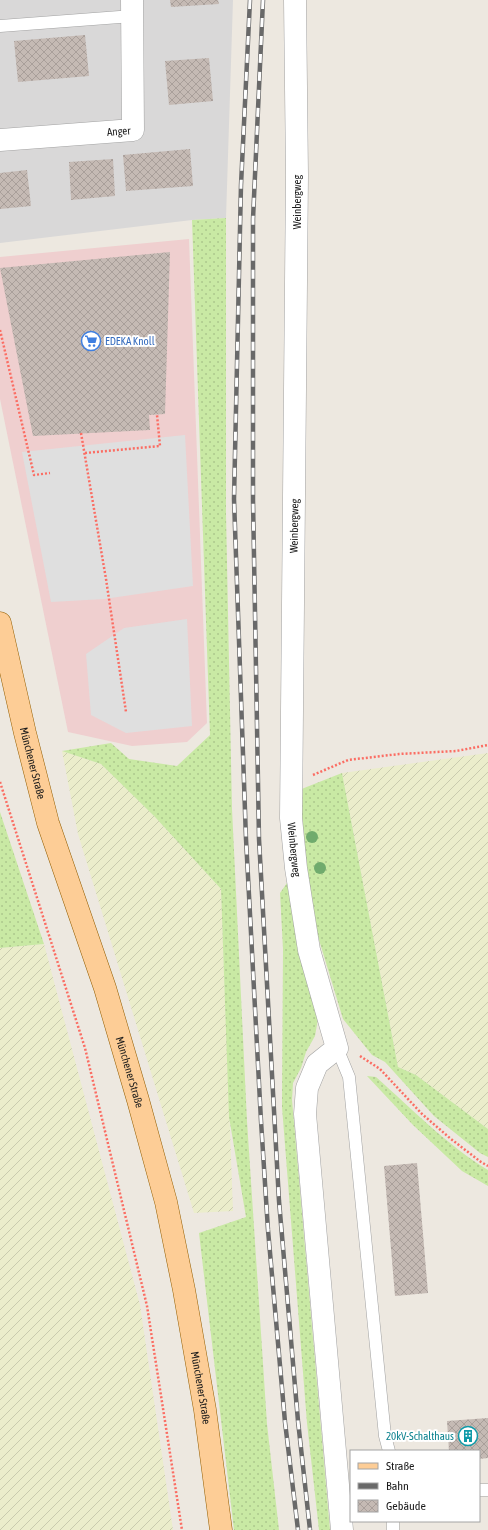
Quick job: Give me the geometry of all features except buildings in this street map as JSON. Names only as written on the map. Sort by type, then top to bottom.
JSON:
[{"type":"main road","name":"Münchener Straße","points":[[0,623],[25,733],[48,823],[105,988],[166,1202],[184,1290],[205,1410],[221,1530]]},
{"type":"street","name":"Weinbergweg","points":[[294,0],[297,183],[290,783],[291,818],[296,868],[309,950],[346,1051]]},
{"type":"street","name":"Anger","points":[[0,140],[132,130],[133,8]]},
{"type":"street","points":[[342,1530],[304,1114],[307,1088],[317,1064],[346,1051]]},
{"type":"lane","points":[[0,26],[133,8]]},
{"type":"lane","points":[[346,1051],[350,1077],[384,1428],[389,1450]]},
{"type":"path","points":[[0,330],[34,475],[50,473]]},
{"type":"path","points":[[85,453],[160,446],[157,415]]},
{"type":"path","points":[[81,433],[106,578],[126,712]]},
{"type":"path","points":[[290,783],[303,780],[333,765],[348,760],[399,754],[456,751],[488,745]]},
{"type":"path","points":[[0,782],[85,1048],[147,1306],[182,1530]]},
{"type":"path","points":[[346,1051],[380,1069],[422,1114],[451,1139],[488,1166]]},
{"type":"shaded area","points":[[0,0],[233,0],[226,218],[192,220],[0,243]]},
{"type":"shaded area","points":[[189,239],[207,723],[187,742],[132,746],[68,732],[0,399],[0,257]]},
{"type":"shaded area","points":[[185,435],[193,586],[104,599],[51,602],[22,452]]},
{"type":"shaded area","points":[[187,619],[192,726],[126,733],[91,715],[86,654],[124,628]]},
{"type":"green space","points":[[226,218],[226,514],[232,809],[247,1121],[267,1424],[279,1530],[234,1530],[199,1233],[246,1217],[229,1117],[221,889],[155,817],[101,764],[62,751],[111,743],[129,759],[177,766],[210,735],[192,220]]},
{"type":"green space","points":[[62,751],[101,764],[155,817],[221,889],[233,1211],[194,1213],[78,834]]},
{"type":"green space","points":[[488,753],[488,1129],[416,1075],[398,1067],[342,773]]},
{"type":"green space","points":[[342,773],[398,1067],[416,1075],[488,1129],[488,1157],[480,1153],[434,1116],[385,1062],[372,1055],[343,1019],[313,920],[301,825],[299,790]]},
{"type":"green space","points":[[0,812],[44,944],[0,948]]},
{"type":"green space","points":[[287,883],[318,1019],[315,1036],[306,1052],[301,1068],[293,1083],[292,1100],[330,1530],[319,1530],[307,1423],[282,1107],[283,949],[280,893]]},
{"type":"green space","points":[[44,944],[140,1305],[173,1530],[0,1530],[0,948]]},
{"type":"green space","points":[[367,1076],[376,1077],[444,1138],[488,1170],[488,1186],[462,1171],[413,1125]]},
{"type":"railway","points":[[250,0],[241,185],[234,499],[246,839],[261,1121],[268,1230],[285,1422],[298,1530]]},
{"type":"railway","points":[[263,0],[253,219],[253,500],[259,839],[279,1201],[298,1421],[310,1530]]},
{"type":"place","name":"EDEKA Knoll","points":[[91,341]]},
{"type":"place","name":"20kV-Schalthaus","points":[[468,1436]]}]
